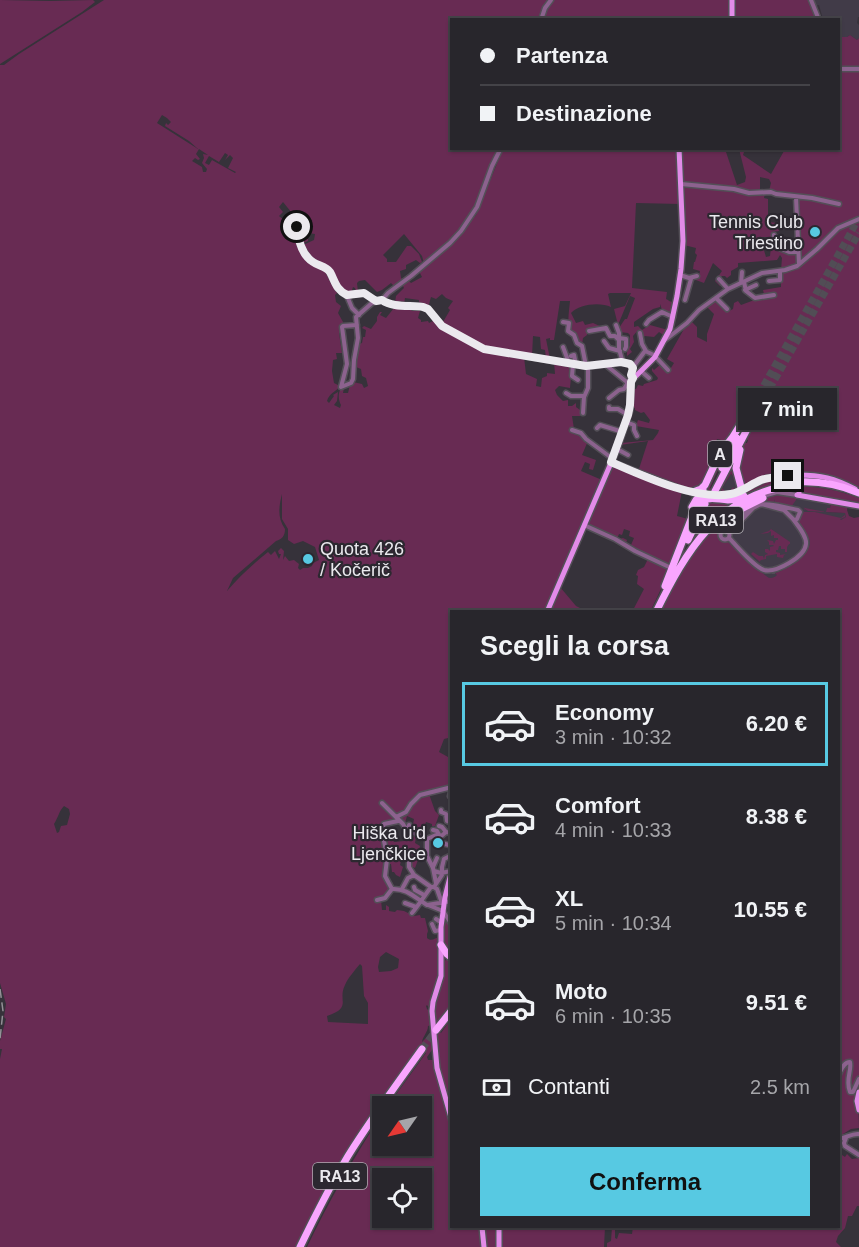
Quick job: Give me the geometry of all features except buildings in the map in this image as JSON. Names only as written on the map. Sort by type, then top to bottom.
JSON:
[{"type":"highway","name":"A","points":[[750,415],[744,434],[714,490],[750,415]]},
{"type":"highway","name":"A","points":[[748,486],[740,487],[737,461],[750,415]]},
{"type":"highway","name":"A","points":[[693,494],[703,490],[719,455],[750,415]]},
{"type":"highway","name":"RA13","points":[[656,610],[695,509],[704,500],[713,498],[733,500],[764,488],[826,483],[859,493]]},
{"type":"highway","name":"RA13","points":[[665,591],[707,529],[725,512],[747,498],[767,490],[796,486]]},
{"type":"highway","points":[[687,531],[693,494]]},
{"type":"highway","points":[[707,529],[720,519],[762,499]]},
{"type":"highway","points":[[707,505],[696,531],[665,591],[707,505]]},
{"type":"highway","points":[[441,945],[446,958]]},
{"type":"highway","points":[[438,1031],[450,1013]]},
{"type":"highway","name":"RA13","points":[[388,1096],[423,1050],[391,1096]]},
{"type":"highway","name":"RA13","points":[[302,1247],[323,1200],[372,1118]]},
{"type":"highway","name":"RA13","points":[[302,1247],[338,1181],[372,1126]]},
{"type":"main road","points":[[732,0],[732,18]]},
{"type":"main road","points":[[548,610],[617,449],[628,415],[629,384],[632,377],[655,357],[670,329],[681,275],[683,233],[680,150]]},
{"type":"main road","points":[[611,463],[693,494]]},
{"type":"main road","points":[[748,486],[767,478],[785,476],[808,497],[859,506]]},
{"type":"main road","points":[[703,490],[726,495],[740,487]]},
{"type":"main road","points":[[441,945],[443,902],[450,898],[450,879]]},
{"type":"main road","points":[[446,958],[432,1011],[438,1073],[450,1114]]},
{"type":"main road","points":[[859,1092],[857,1101],[859,1110]]},
{"type":"main road","points":[[482,1228],[484,1247]]},
{"type":"main road","points":[[499,1228],[499,1247]]},
{"type":"street","points":[[542,18],[544,8],[551,0]]},
{"type":"street","points":[[811,0],[818,18]]},
{"type":"street","points":[[840,69],[859,69]]},
{"type":"street","points":[[357,325],[342,327],[347,364],[341,387],[353,380],[358,339],[357,325],[356,317],[369,305],[379,301],[411,276],[450,243],[477,207],[500,150]]},
{"type":"street","points":[[681,184],[734,189],[749,194],[771,192],[839,204]]},
{"type":"street","points":[[796,197],[799,264]]},
{"type":"street","points":[[295,219],[300,243],[308,257],[328,270],[338,289],[347,295],[352,308],[358,315]]},
{"type":"street","points":[[664,340],[682,328],[698,311],[728,289],[762,273],[790,269],[817,249],[838,228],[859,219]]},
{"type":"street","points":[[784,226],[797,225]]},
{"type":"street","points":[[774,235],[777,247],[798,252]]},
{"type":"street","points":[[769,281],[780,280],[780,271]]},
{"type":"street","points":[[741,272],[742,282],[749,294],[755,298],[774,295]]},
{"type":"street","points":[[681,275],[691,278],[697,276]]},
{"type":"street","points":[[685,300],[691,279]]},
{"type":"street","points":[[719,279],[728,289]]},
{"type":"street","points":[[745,290],[756,285]]},
{"type":"street","points":[[679,286],[688,287]]},
{"type":"street","points":[[347,295],[365,293],[389,304],[421,306],[426,308],[442,326],[484,349],[587,366],[623,363],[633,367]]},
{"type":"street","points":[[716,298],[727,309]]},
{"type":"street","points":[[646,324],[662,312],[673,317]]},
{"type":"street","points":[[562,322],[569,323],[568,331],[582,346],[587,366],[588,389],[584,396],[583,413]]},
{"type":"street","points":[[616,325],[623,363]]},
{"type":"street","points":[[589,331],[606,328],[610,336],[626,339],[625,349]]},
{"type":"street","points":[[640,333],[646,351],[668,370]]},
{"type":"street","points":[[603,341],[609,348],[620,351]]},
{"type":"street","points":[[563,347],[573,364]]},
{"type":"street","points":[[632,377],[633,367],[646,351]]},
{"type":"street","points":[[571,356],[574,355],[572,376],[578,380]]},
{"type":"street","points":[[347,364],[354,360]]},
{"type":"street","points":[[605,365],[629,384],[609,398]]},
{"type":"street","points":[[641,371],[650,378]]},
{"type":"street","points":[[566,393],[571,396],[584,396]]},
{"type":"street","points":[[609,407],[609,409],[628,415]]},
{"type":"street","points":[[626,422],[634,425],[637,436]]},
{"type":"street","points":[[597,428],[600,425],[623,432]]},
{"type":"street","points":[[572,430],[581,433],[611,463]]},
{"type":"street","points":[[617,449],[628,455]]},
{"type":"street","points":[[728,536],[762,499],[796,486]]},
{"type":"street","points":[[762,499],[798,510],[800,515],[794,519]]},
{"type":"street","points":[[762,499],[782,509],[794,519],[807,539],[807,549],[803,555],[775,572]]},
{"type":"street","points":[[788,514],[791,509]]},
{"type":"street","points":[[728,536],[760,568],[770,571],[778,570],[802,554],[806,546],[805,537],[794,519]]},
{"type":"street","points":[[584,525],[669,567]]},
{"type":"street","points":[[728,536],[757,567],[766,572]]},
{"type":"street","points":[[392,889],[385,873],[387,859],[382,831],[384,825],[406,812],[420,795],[450,788]]},
{"type":"street","points":[[382,803],[408,832],[427,839]]},
{"type":"street","points":[[441,810],[450,822]]},
{"type":"street","points":[[408,832],[409,825]]},
{"type":"street","points":[[439,826],[450,833]]},
{"type":"street","points":[[433,830],[437,830],[442,843],[450,845]]},
{"type":"street","points":[[427,839],[435,835],[439,837],[446,832]]},
{"type":"street","points":[[427,839],[427,856],[433,869],[450,879]]},
{"type":"street","points":[[386,851],[396,857],[409,857],[409,867],[414,875],[437,889],[443,902],[427,905]]},
{"type":"street","points":[[443,873],[444,860],[450,856]]},
{"type":"street","points":[[434,886],[433,869],[436,858]]},
{"type":"street","points":[[412,913],[443,873],[450,870]]},
{"type":"street","points":[[402,889],[408,878],[414,875]]},
{"type":"street","points":[[414,887],[424,895]]},
{"type":"street","points":[[392,889],[402,889],[427,905],[443,911],[450,922]]},
{"type":"street","points":[[377,900],[385,898],[392,889]]},
{"type":"street","points":[[405,903],[416,907]]},
{"type":"street","points":[[436,919],[442,923]]},
{"type":"street","points":[[432,924],[435,931],[441,931]]},
{"type":"street","points":[[429,933],[441,931]]},
{"type":"street","points":[[840,1072],[845,1063],[848,1062],[851,1065],[848,1077],[850,1092],[854,1092],[859,1079]]},
{"type":"street","points":[[840,1139],[859,1134]]},
{"type":"street","points":[[846,1138],[845,1146],[859,1155]]},
{"type":"shaded area","points":[[0,0],[93,0],[95,2],[0,64]]},
{"type":"shaded area","points":[[104,0],[550,0],[539,18],[450,18],[450,150],[499,150],[473,213],[459,231],[424,263],[422,256],[404,234],[383,255],[387,262],[396,262],[407,246],[411,246],[419,254],[422,262],[416,260],[400,271],[401,278],[404,280],[394,286],[391,283],[377,292],[365,280],[357,283],[358,292],[353,287],[351,293],[341,291],[330,269],[312,260],[304,248],[303,245],[314,240],[315,234],[308,233],[308,241],[301,244],[296,218],[283,202],[279,207],[283,212],[279,216],[286,222],[292,218],[298,240],[308,260],[328,272],[339,291],[335,295],[336,302],[341,306],[338,313],[343,322],[339,333],[342,353],[336,353],[337,359],[333,360],[332,371],[334,383],[340,386],[329,396],[327,401],[329,403],[333,395],[338,392],[334,405],[340,408],[341,388],[344,388],[343,393],[348,393],[353,382],[362,384],[364,388],[368,386],[361,369],[356,367],[359,344],[365,337],[366,330],[362,328],[364,326],[371,329],[380,312],[382,312],[380,315],[386,318],[394,308],[420,311],[418,318],[421,322],[428,321],[429,323],[435,320],[477,345],[484,352],[524,357],[526,374],[537,379],[536,386],[541,387],[542,378],[547,376],[547,373],[555,374],[554,362],[572,366],[570,388],[559,386],[555,390],[563,401],[568,400],[568,406],[576,403],[576,407],[580,410],[580,416],[572,416],[574,429],[588,441],[582,455],[596,460],[593,470],[589,469],[590,464],[585,462],[581,471],[602,480],[547,610],[450,610],[450,745],[448,738],[444,739],[439,752],[450,759],[450,785],[418,795],[396,820],[383,824],[386,858],[384,872],[390,887],[381,900],[382,910],[386,910],[386,905],[389,911],[397,910],[414,916],[420,915],[421,918],[425,918],[427,938],[432,940],[440,937],[438,980],[431,997],[433,998],[430,1009],[426,1006],[430,1012],[432,1025],[428,1026],[422,1042],[430,1034],[433,1036],[434,1047],[427,1057],[428,1060],[435,1060],[450,1122],[450,1228],[481,1228],[483,1247],[307,1247],[342,1179],[372,1130],[372,1156],[432,1156],[432,1096],[395,1096],[426,1053],[419,1047],[385,1096],[372,1096],[372,1117],[298,1247],[0,1247],[0,1059],[2,1049],[0,1049],[0,1041],[6,1019],[4,1017],[6,1004],[0,983],[0,65],[4,65]],"holes":[[[162,115],[171,122],[168,125],[166,123],[165,126],[198,149],[157,123]],[[199,149],[208,155],[203,154],[202,163],[207,169],[206,172],[203,172],[202,167],[192,161],[195,158],[200,159],[196,154]],[[225,153],[228,155],[225,160],[230,155],[233,158],[228,168],[235,173],[212,160],[209,165],[205,163],[209,156],[219,162]],[[282,494],[282,519],[288,529],[288,540],[294,544],[303,541],[315,547],[319,560],[312,566],[300,570],[299,564],[294,560],[289,561],[285,556],[283,560],[284,551],[281,548],[278,551],[281,554],[279,559],[275,551],[271,555],[268,552],[227,591],[233,578],[284,535],[285,529],[279,512]],[[64,806],[69,809],[67,825],[61,826],[57,833],[54,824]],[[386,952],[399,959],[398,968],[379,972],[380,957]],[[360,964],[364,996],[368,1003],[368,1024],[328,1022],[327,1016],[340,1010],[342,1006],[345,985]]]},
{"type":"shaded area","points":[[553,0],[731,0],[731,18],[543,18]]},
{"type":"shaded area","points":[[733,0],[810,0],[817,18],[733,18]]},
{"type":"shaded area","points":[[812,0],[859,0],[857,23],[859,38],[857,40],[850,35],[840,37],[840,18],[823,18],[819,5],[815,6]]},
{"type":"shaded area","points":[[850,35],[857,40],[859,38],[859,68],[840,68],[840,37]]},
{"type":"shaded area","points":[[840,71],[859,71],[859,218],[838,226],[800,262],[798,197],[769,191],[771,183],[769,179],[760,177],[760,191],[683,184],[681,150],[726,150],[737,185],[745,182],[746,177],[739,150],[745,150],[743,155],[771,174],[784,151],[840,150]]},
{"type":"shaded area","points":[[503,150],[678,150],[681,204],[636,203],[632,288],[667,292],[666,299],[675,303],[672,315],[664,311],[660,304],[660,307],[634,322],[634,327],[638,326],[642,330],[650,325],[668,330],[665,336],[659,332],[654,337],[642,338],[638,330],[633,336],[634,342],[630,349],[632,352],[627,356],[630,335],[620,332],[619,328],[627,319],[635,298],[630,296],[618,325],[614,309],[625,306],[631,293],[608,294],[611,307],[590,305],[571,313],[576,323],[583,321],[585,325],[593,323],[602,327],[587,330],[582,345],[570,330],[570,301],[560,301],[554,340],[546,339],[550,359],[546,358],[545,350],[541,349],[540,337],[533,336],[532,356],[485,348],[445,327],[437,319],[443,322],[453,301],[442,294],[436,299],[431,297],[428,308],[419,304],[419,300],[405,298],[404,304],[395,303],[396,296],[404,288],[402,284],[408,280],[411,283],[422,277],[419,271],[453,242],[476,215]]},
{"type":"shaded area","points":[[683,185],[740,191],[750,195],[765,193],[764,198],[768,199],[768,222],[778,223],[779,231],[772,232],[771,237],[763,237],[758,244],[759,247],[763,247],[766,257],[770,256],[771,247],[797,253],[798,264],[781,270],[780,255],[777,260],[738,263],[738,267],[731,271],[731,275],[727,278],[722,276],[718,280],[722,284],[720,286],[715,281],[722,271],[713,263],[704,283],[693,279],[699,276],[700,271],[693,269],[697,255],[696,248],[684,245]]},
{"type":"shaded area","points":[[859,221],[859,488],[843,480],[815,472],[762,476],[744,485],[738,462],[744,443],[748,440],[738,436],[749,414],[745,411],[733,433],[725,441],[717,439],[716,443],[720,444],[717,456],[701,487],[692,490],[677,485],[678,483],[674,485],[638,472],[648,441],[620,445],[621,443],[653,440],[659,430],[636,426],[638,420],[649,423],[650,420],[644,412],[641,413],[632,407],[632,389],[657,380],[652,368],[654,370],[661,364],[669,371],[674,363],[667,359],[683,327],[691,321],[697,327],[697,337],[707,342],[707,334],[714,314],[706,306],[716,299],[729,311],[738,301],[741,305],[757,299],[764,294],[763,290],[781,287],[781,271],[797,267],[836,231]]},
{"type":"shaded area","points":[[731,441],[710,488],[715,491],[738,452],[740,487],[736,490],[735,487],[738,487],[731,474],[722,488],[730,491],[733,487],[732,492],[704,492],[720,455]]},
{"type":"shaded area","points":[[613,466],[682,491],[677,516],[688,519],[670,565],[645,555],[619,539],[627,540],[626,543],[631,545],[634,538],[629,536],[630,531],[624,529],[622,535],[619,534],[617,539],[586,525]]},
{"type":"shaded area","points":[[731,474],[738,487],[732,492],[733,488],[731,491],[725,491],[721,488]]},
{"type":"shaded area","points":[[799,477],[829,479],[800,486],[844,493],[859,498],[859,503],[809,495],[800,490],[797,479]]},
{"type":"shaded area","points":[[787,478],[793,481],[763,487],[738,497],[716,497],[694,506],[703,495],[719,496],[762,481]]},
{"type":"shaded area","points":[[773,494],[796,497],[796,500],[791,507],[774,505],[775,499],[773,504],[765,502],[766,497]]},
{"type":"shaded area","points":[[778,494],[831,503],[827,512],[845,513],[847,517],[841,520],[814,512],[804,512],[811,543],[808,552],[772,580],[767,580],[728,542],[720,539],[719,533],[756,502],[764,502],[766,497]]},
{"type":"shaded area","points":[[705,501],[737,502],[688,551],[710,506],[703,503]]},
{"type":"shaded area","points":[[831,503],[848,505],[849,516],[859,517],[859,1077],[853,1091],[850,1091],[848,1061],[840,1069],[840,610],[661,610],[678,574],[704,535],[724,519],[752,504],[728,530],[721,531],[720,536],[757,570],[771,578],[777,575],[775,573],[797,560],[809,546],[810,542],[798,521],[804,512],[841,518],[845,515],[841,520],[846,517],[845,513],[826,512]]},
{"type":"shaded area","points":[[702,505],[684,543],[693,517]]},
{"type":"shaded area","points":[[805,507],[826,512],[805,509],[804,510]]},
{"type":"shaded area","points":[[771,529],[790,544],[787,552],[781,549],[781,546],[776,550],[780,555],[786,554],[783,558],[777,557],[777,554],[766,556],[766,559],[759,562],[751,554],[753,552],[763,556],[764,559],[765,555],[768,554],[765,549],[770,551],[770,547],[774,546],[769,545],[767,540],[773,541],[774,544],[778,540],[774,538],[774,535],[771,536],[771,531],[760,534]]},
{"type":"shaded area","points":[[648,559],[670,570],[651,610],[633,610],[644,589],[637,584],[638,576],[636,575],[638,570],[644,567]]},
{"type":"shaded area","points":[[560,587],[576,606],[584,610],[549,610]]},
{"type":"shaded area","points":[[429,794],[435,811],[439,815],[435,826],[426,822],[422,836],[412,830],[414,819],[407,816],[405,823],[408,830],[398,818],[418,799]]},
{"type":"shaded area","points":[[407,833],[414,833],[419,837],[416,837],[415,843],[420,846],[415,868],[411,869],[411,858],[399,856],[387,850],[385,839],[392,839],[394,842],[404,841]]},
{"type":"shaded area","points":[[388,853],[402,857],[400,865],[403,867],[400,877],[392,872],[391,864],[386,864]]},
{"type":"shaded area","points":[[447,921],[450,925],[450,956],[442,945],[443,922]]},
{"type":"shaded area","points":[[447,959],[450,960],[450,1008],[436,1029],[441,1033],[450,1020],[450,1113],[438,1070],[433,1012],[442,963]]},
{"type":"shaded area","points":[[849,1064],[847,1082],[850,1093],[859,1082],[859,1128],[851,1129],[840,1138],[840,1078],[846,1065]]},
{"type":"shaded area","points":[[840,1154],[845,1157],[847,1154],[852,1159],[859,1158],[859,1206],[852,1216],[848,1216],[845,1228],[838,1236],[836,1242],[841,1247],[607,1247],[607,1243],[611,1241],[612,1228],[615,1228],[617,1239],[619,1233],[632,1234],[633,1228],[840,1228]]},
{"type":"shaded area","points":[[483,1228],[497,1228],[497,1247],[486,1247]]},
{"type":"shaded area","points":[[501,1228],[605,1228],[604,1247],[501,1247]]},
{"type":"tunnel","points":[[748,413],[859,218]]},
{"type":"tunnel","points":[[754,416],[859,233]]},
{"type":"tunnel","points":[[766,572],[775,572]]},
{"type":"tunnel","points":[[422,1049],[436,1030]]},
{"type":"railway","points":[[0,989],[3,1011],[0,1039]]},
{"type":"place","name":"Tennis Club Triestino","points":[[815,232]]},
{"type":"place","name":"Quota 426 / Kočerič","points":[[308,559]]},
{"type":"place","name":"Hiška u'd Ljenčkice","points":[[438,843]]},
{"type":"route","points":[[297,227],[300,243],[308,257],[326,268],[338,289],[347,295],[364,293],[376,301],[423,307],[428,309],[439,324],[484,349],[586,366],[621,362],[630,364],[633,367],[630,408],[611,462],[691,492],[721,495],[738,492],[770,477],[788,476]]}]
